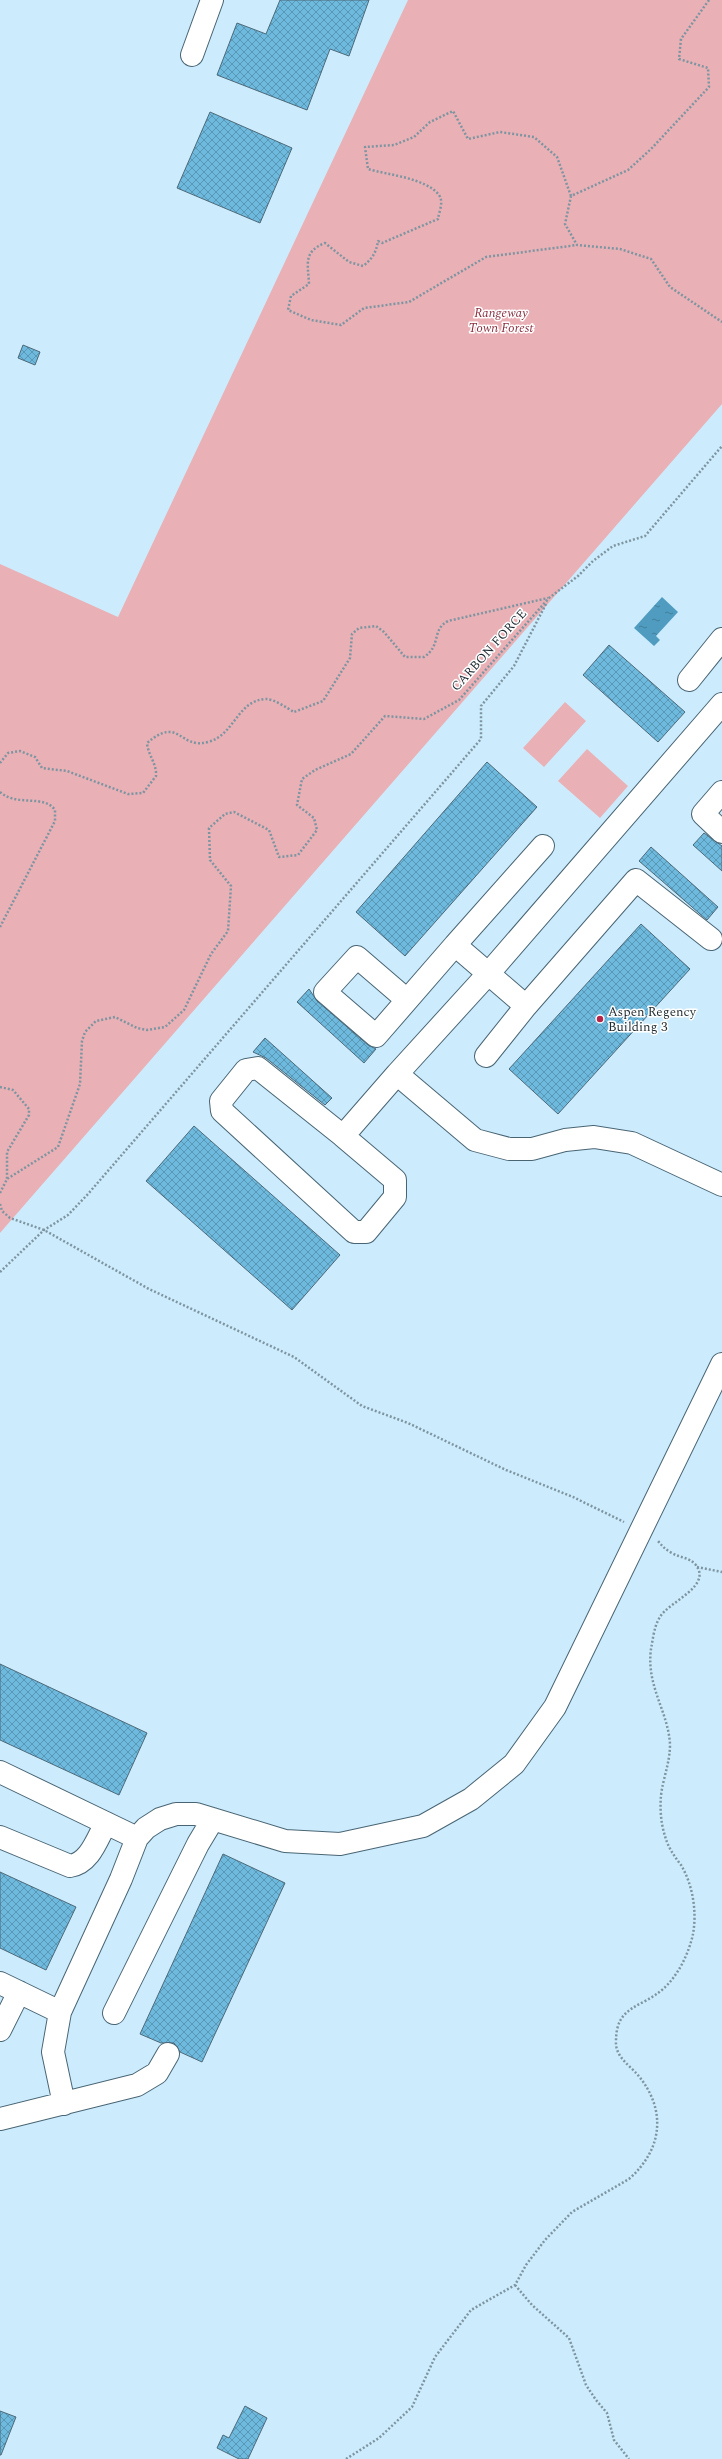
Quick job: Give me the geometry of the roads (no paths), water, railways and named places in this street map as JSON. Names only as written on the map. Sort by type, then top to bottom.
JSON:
[{"type":"street","points":[[192,55],[212,0]]},
{"type":"street","points":[[689,680],[722,639]]},
{"type":"street","points":[[343,1136],[488,974],[722,704]]},
{"type":"street","points":[[722,792],[703,814],[722,832]]},
{"type":"street","points":[[407,1000],[543,846]]},
{"type":"street","points":[[486,1056],[526,1006],[636,880],[711,939]]},
{"type":"street","points":[[455,946],[526,1006]]},
{"type":"street","points":[[258,1068],[343,1136],[394,1180],[395,1196],[366,1232],[354,1232],[222,1111],[222,1101],[246,1070],[258,1068]]},
{"type":"street","points":[[397,1074],[476,1140],[509,1150],[532,1149],[565,1140],[594,1137],[632,1143],[722,1185]]},
{"type":"street","points":[[64,2104],[53,2052],[60,2012],[121,1879],[137,1838],[146,1828],[160,1819],[176,1814],[196,1814],[285,1841],[340,1844],[423,1826],[471,1799],[514,1764],[555,1707],[722,1364]]},
{"type":"street","points":[[0,1772],[137,1838]]},
{"type":"street","points":[[114,2013],[198,1844],[213,1819]]},
{"type":"street","points":[[0,1837],[70,1866],[77,1865],[84,1860],[106,1823]]},
{"type":"street","points":[[0,2030],[10,1988],[60,2012]]},
{"type":"street","points":[[0,2119],[137,2085],[157,2073],[168,2054]]},
{"type":"water","points":[[662,597],[678,612],[656,636],[660,640],[654,646],[634,628]]},
{"type":"place","name":"Aspen Regency Building 3","points":[[600,1019]]},
{"type":"park label","name":"Rangeway Town Forest","points":[[501,320]]}]
